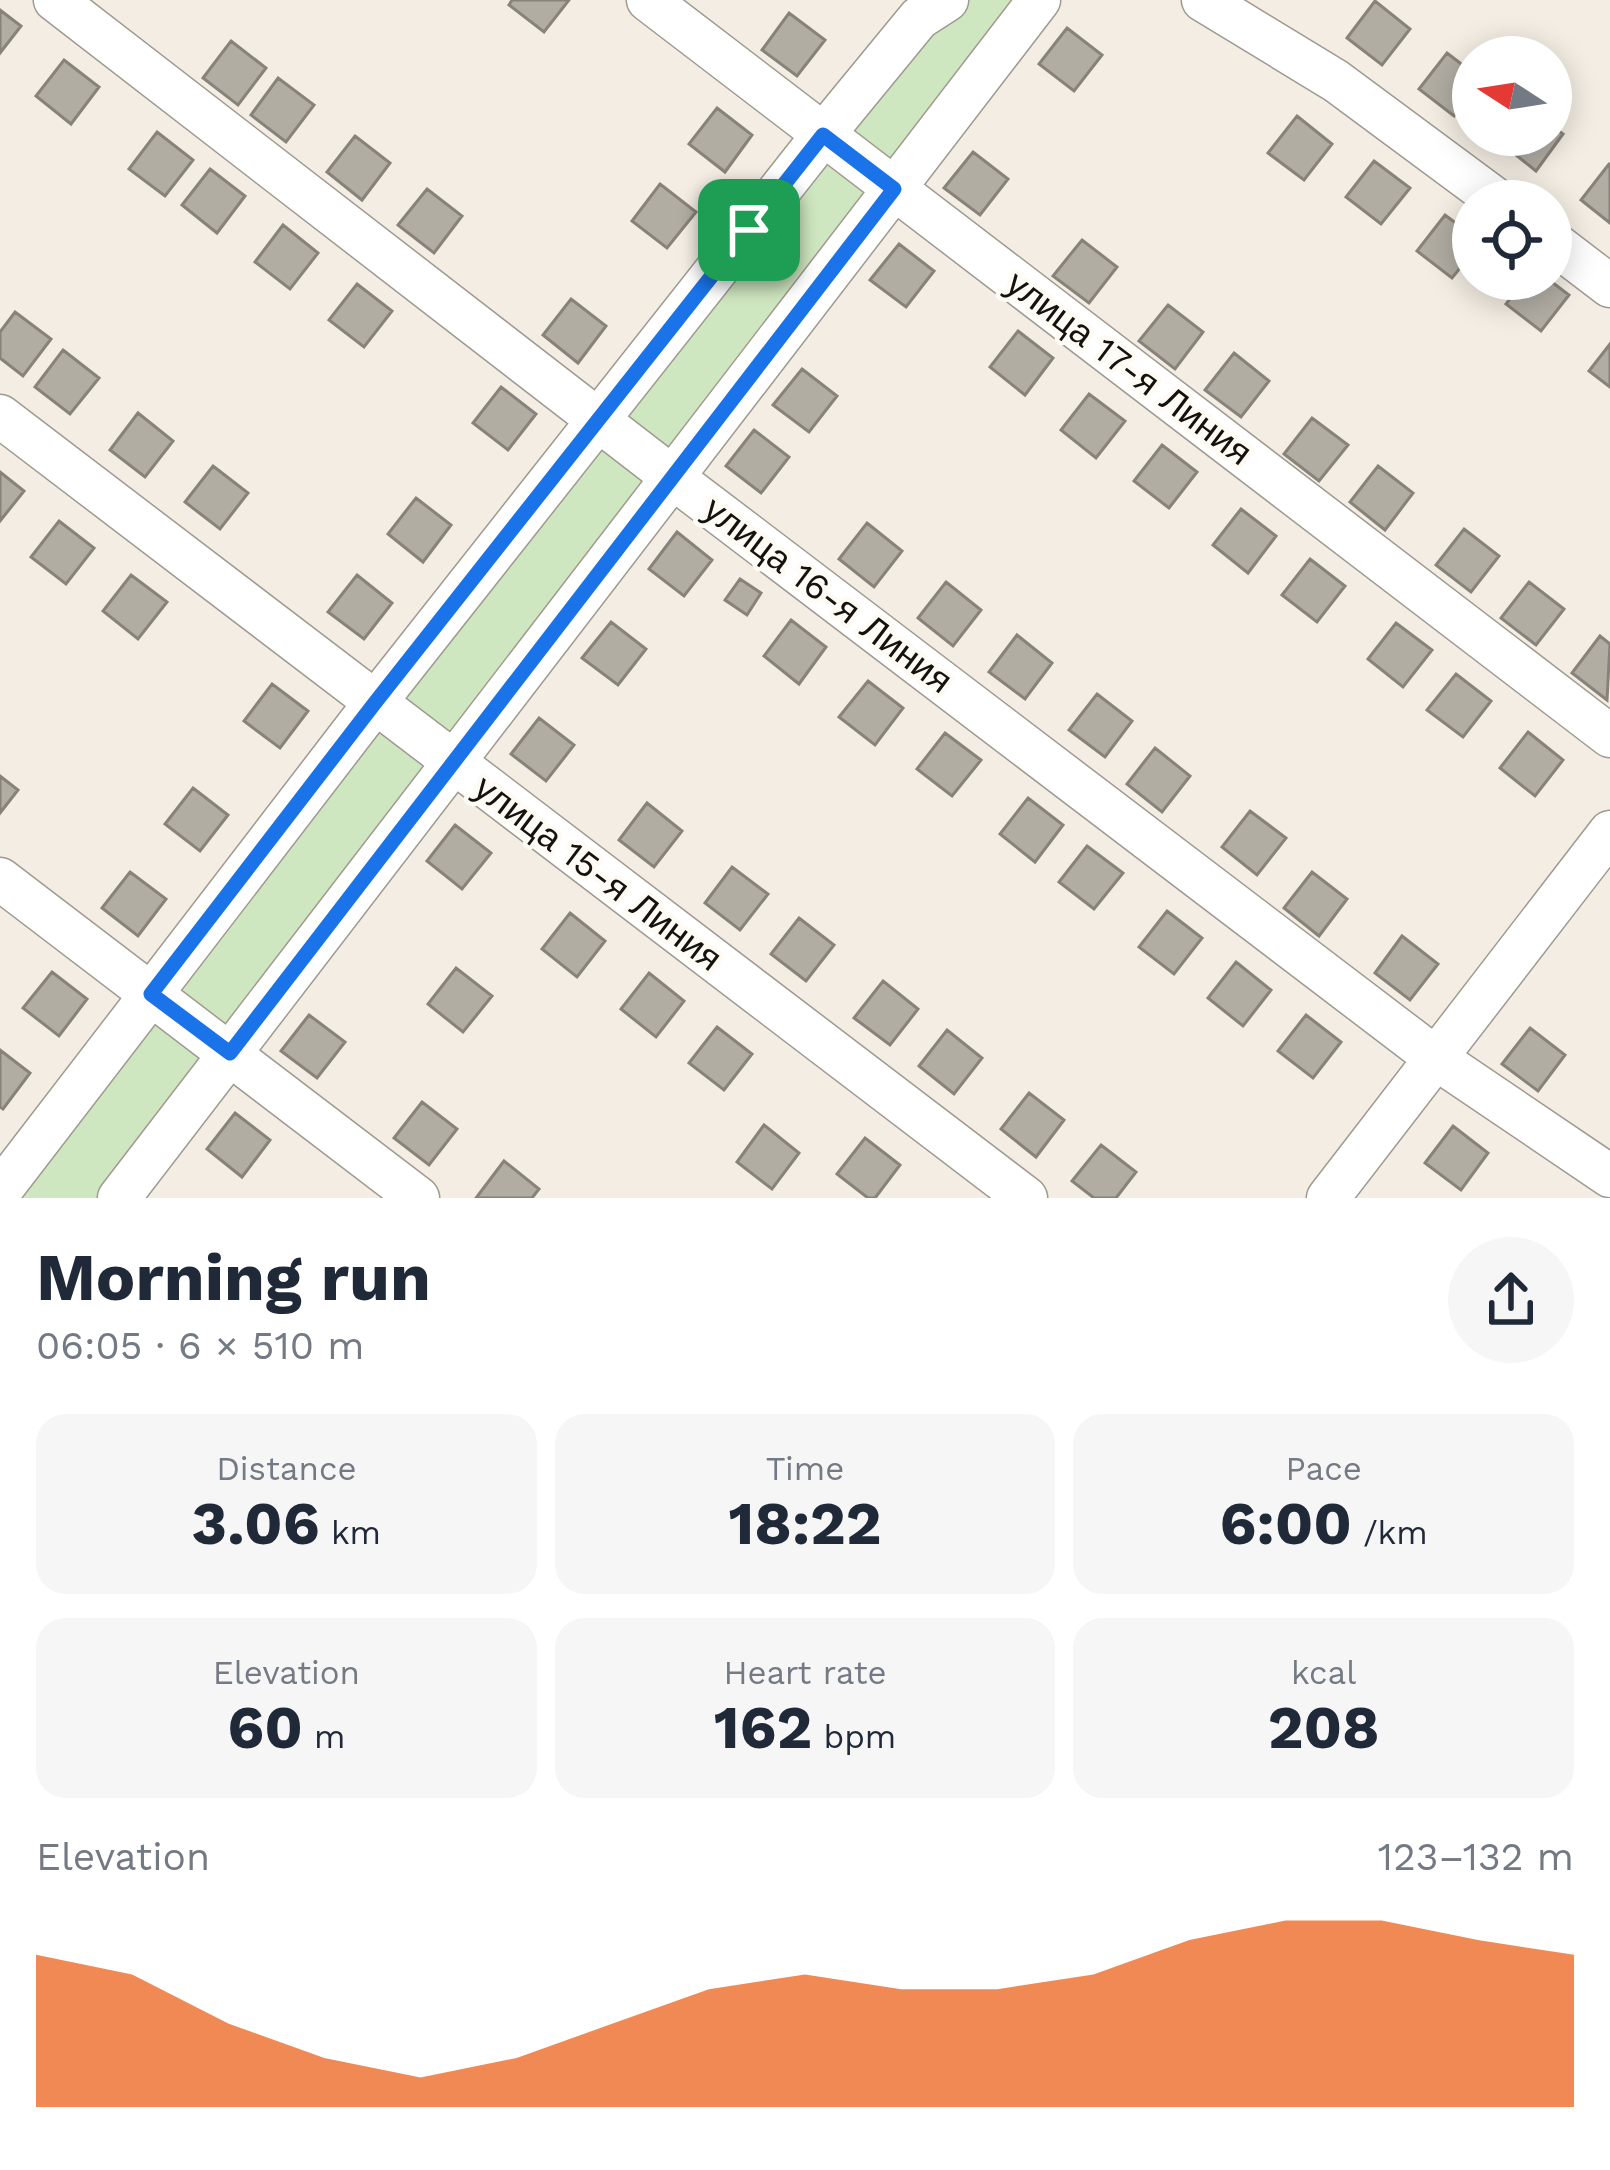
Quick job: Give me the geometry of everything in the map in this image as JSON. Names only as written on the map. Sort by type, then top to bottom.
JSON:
[{"type":"street","name":"улица 16-я Линия","points":[[56,0],[672,477],[1437,1059],[1610,1176]]},
{"type":"street","name":"улица 17-я Линия","points":[[648,0],[1610,736]]},
{"type":"street","points":[[0,1191],[374,704],[823,135],[919,18],[947,0]]},
{"type":"street","points":[[118,1198],[1039,0]]},
{"type":"street","points":[[1203,0],[1336,80],[1470,180]]},
{"type":"street","points":[[1572,257],[1610,286]]},
{"type":"street","name":"улица 15-я Линия","points":[[0,416],[1026,1198]]},
{"type":"street","points":[[1328,1198],[1610,832]]},
{"type":"street","points":[[0,879],[418,1198]]},
{"type":"green space","points":[[928,0],[1013,0],[130,1198],[9,1198]]},
{"type":"building","points":[[512,0],[569,0],[544,32],[509,5]]},
{"type":"building","points":[[1375,1],[1410,29],[1382,65],[1347,38]]},
{"type":"building","points":[[0,10],[21,26],[0,53]]},
{"type":"building","points":[[789,13],[825,40],[797,76],[762,50]]},
{"type":"building","points":[[1067,28],[1102,55],[1074,91],[1039,64]]},
{"type":"building","points":[[231,41],[266,68],[238,105],[203,78]]},
{"type":"building","points":[[1447,53],[1452,57],[1452,114],[1419,89]]},
{"type":"building","points":[[64,60],[99,87],[71,124],[36,96]]},
{"type":"building","points":[[278,78],[314,105],[286,142],[251,115]]},
{"type":"building","points":[[717,108],[752,135],[725,172],[689,144]]},
{"type":"building","points":[[1297,116],[1332,144],[1304,180],[1268,153]]},
{"type":"building","points":[[157,132],[193,160],[165,196],[129,169]]},
{"type":"building","points":[[355,136],[390,163],[362,200],[327,172]]},
{"type":"building","points":[[973,152],[1008,179],[980,215],[944,188]]},
{"type":"building","points":[[1517,156],[1547,156],[1536,171]]},
{"type":"building","points":[[1374,161],[1410,188],[1381,224],[1346,197]]},
{"type":"building","points":[[1610,164],[1610,223],[1581,200]]},
{"type":"building","points":[[210,169],[245,196],[217,233],[182,205]]},
{"type":"building","points":[[660,184],[696,212],[667,248],[632,221]]},
{"type":"building","points":[[427,189],[462,216],[434,253],[398,225]]},
{"type":"building","points":[[1445,215],[1452,220],[1452,278],[1417,251]]},
{"type":"building","points":[[283,225],[318,253],[290,289],[255,262]]},
{"type":"building","points":[[1082,240],[1117,267],[1089,303],[1053,276]]},
{"type":"building","points":[[899,244],[934,271],[906,307],[870,280]]},
{"type":"building","points":[[357,284],[392,311],[364,347],[329,320]]},
{"type":"building","points":[[571,299],[606,326],[578,363],[543,335]]},
{"type":"building","points":[[1509,300],[1565,300],[1541,331],[1506,304]]},
{"type":"building","points":[[1168,305],[1203,332],[1175,369],[1139,341]]},
{"type":"building","points":[[15,312],[51,339],[23,376],[0,358],[0,332]]},
{"type":"building","points":[[1018,331],[1053,358],[1025,395],[990,367]]},
{"type":"building","points":[[1610,344],[1610,387],[1589,371]]},
{"type":"building","points":[[63,350],[99,378],[70,414],[35,387]]},
{"type":"building","points":[[1234,353],[1269,381],[1241,417],[1205,390]]},
{"type":"building","points":[[802,369],[837,396],[809,432],[773,405]]},
{"type":"building","points":[[501,387],[536,414],[508,450],[473,423]]},
{"type":"building","points":[[1089,394],[1125,421],[1096,458],[1061,430]]},
{"type":"building","points":[[138,413],[173,441],[145,477],[110,450]]},
{"type":"building","points":[[1312,418],[1348,445],[1319,481],[1284,454]]},
{"type":"building","points":[[754,430],[789,457],[761,493],[726,466]]},
{"type":"building","points":[[1162,445],[1197,472],[1169,508],[1134,481]]},
{"type":"building","points":[[213,466],[248,493],[220,529],[185,502]]},
{"type":"building","points":[[1378,466],[1413,493],[1385,530],[1350,502]]},
{"type":"building","points":[[0,472],[24,491],[0,521]]},
{"type":"building","points":[[416,498],[451,525],[423,562],[388,534]]},
{"type":"building","points":[[1241,509],[1276,536],[1248,573],[1213,545]]},
{"type":"building","points":[[59,521],[94,548],[66,584],[31,557]]},
{"type":"building","points":[[867,523],[902,551],[874,587],[839,559]]},
{"type":"building","points":[[1464,529],[1499,556],[1471,592],[1436,565]]},
{"type":"building","points":[[677,532],[712,560],[684,596],[649,569]]},
{"type":"building","points":[[1310,559],[1345,586],[1317,622],[1282,595]]},
{"type":"building","points":[[131,575],[167,602],[138,639],[103,611]]},
{"type":"building","points":[[357,575],[392,603],[364,639],[328,612]]},
{"type":"building","points":[[740,579],[761,593],[747,615],[725,600]]},
{"type":"building","points":[[946,582],[981,610],[953,646],[918,618]]},
{"type":"building","points":[[1529,582],[1564,609],[1536,645],[1501,618]]},
{"type":"building","points":[[791,620],[826,647],[799,684],[764,656]]},
{"type":"building","points":[[611,622],[646,649],[618,685],[582,658]]},
{"type":"building","points":[[1396,623],[1432,650],[1403,687],[1368,659]]},
{"type":"building","points":[[1017,635],[1052,663],[1025,699],[989,672]]},
{"type":"building","points":[[1600,636],[1610,644],[1607,700],[1572,673]]},
{"type":"building","points":[[1456,674],[1491,701],[1463,737],[1427,710]]},
{"type":"building","points":[[868,681],[903,708],[875,745],[839,717]]},
{"type":"building","points":[[272,684],[308,711],[280,748],[244,721]]},
{"type":"building","points":[[1097,694],[1132,721],[1105,757],[1069,730]]},
{"type":"building","points":[[539,718],[574,745],[546,781],[511,754]]},
{"type":"building","points":[[1528,732],[1563,760],[1535,796],[1500,768]]},
{"type":"building","points":[[945,733],[981,760],[952,796],[917,769]]},
{"type":"building","points":[[1155,748],[1190,776],[1162,812],[1127,784]]},
{"type":"building","points":[[0,776],[18,790],[0,813]]},
{"type":"building","points":[[193,788],[228,815],[200,851],[165,824]]},
{"type":"building","points":[[1028,798],[1063,825],[1035,862],[1000,834]]},
{"type":"building","points":[[647,803],[682,831],[654,867],[619,840]]},
{"type":"building","points":[[1250,811],[1286,838],[1257,875],[1222,847]]},
{"type":"building","points":[[455,825],[491,853],[462,889],[427,861]]},
{"type":"building","points":[[1087,846],[1123,873],[1094,909],[1059,882]]},
{"type":"building","points":[[732,867],[768,894],[740,930],[705,903]]},
{"type":"building","points":[[130,872],[166,899],[138,936],[102,908]]},
{"type":"building","points":[[1312,872],[1347,899],[1319,936],[1284,908]]},
{"type":"building","points":[[1167,911],[1202,938],[1174,974],[1139,947]]},
{"type":"building","points":[[570,913],[605,941],[577,977],[542,949]]},
{"type":"building","points":[[799,918],[834,945],[806,981],[771,954]]},
{"type":"building","points":[[1402,936],[1438,964],[1410,1000],[1375,973]]},
{"type":"building","points":[[1236,962],[1271,990],[1243,1026],[1208,998]]},
{"type":"building","points":[[456,968],[492,996],[463,1032],[428,1004]]},
{"type":"building","points":[[52,972],[87,999],[59,1036],[23,1008]]},
{"type":"building","points":[[649,973],[684,1001],[656,1037],[621,1009]]},
{"type":"building","points":[[883,981],[918,1009],[890,1045],[854,1018]]},
{"type":"building","points":[[309,1015],[345,1042],[317,1078],[281,1051]]},
{"type":"building","points":[[1306,1015],[1341,1042],[1313,1078],[1278,1051]]},
{"type":"building","points":[[717,1027],[752,1054],[724,1090],[689,1063]]},
{"type":"building","points":[[1530,1028],[1565,1055],[1538,1091],[1502,1064]]},
{"type":"building","points":[[947,1030],[982,1058],[954,1094],[919,1066]]},
{"type":"building","points":[[0,1050],[30,1073],[3,1109],[0,1107]]},
{"type":"building","points":[[1029,1093],[1064,1120],[1036,1157],[1001,1129]]},
{"type":"building","points":[[422,1102],[457,1129],[429,1165],[394,1138]]},
{"type":"building","points":[[235,1113],[270,1140],[242,1177],[207,1149]]},
{"type":"building","points":[[764,1125],[799,1153],[772,1189],[737,1162]]},
{"type":"building","points":[[1453,1126],[1488,1153],[1461,1190],[1425,1163]]},
{"type":"building","points":[[865,1138],[900,1165],[875,1198],[868,1198],[837,1174]]},
{"type":"building","points":[[1101,1145],[1136,1172],[1116,1198],[1094,1198],[1072,1181]]},
{"type":"building","points":[[504,1161],[539,1189],[532,1198],[476,1198]]},
{"type":"route","points":[[823,135],[894,189],[230,1053],[151,994],[749,230],[823,135]]}]
